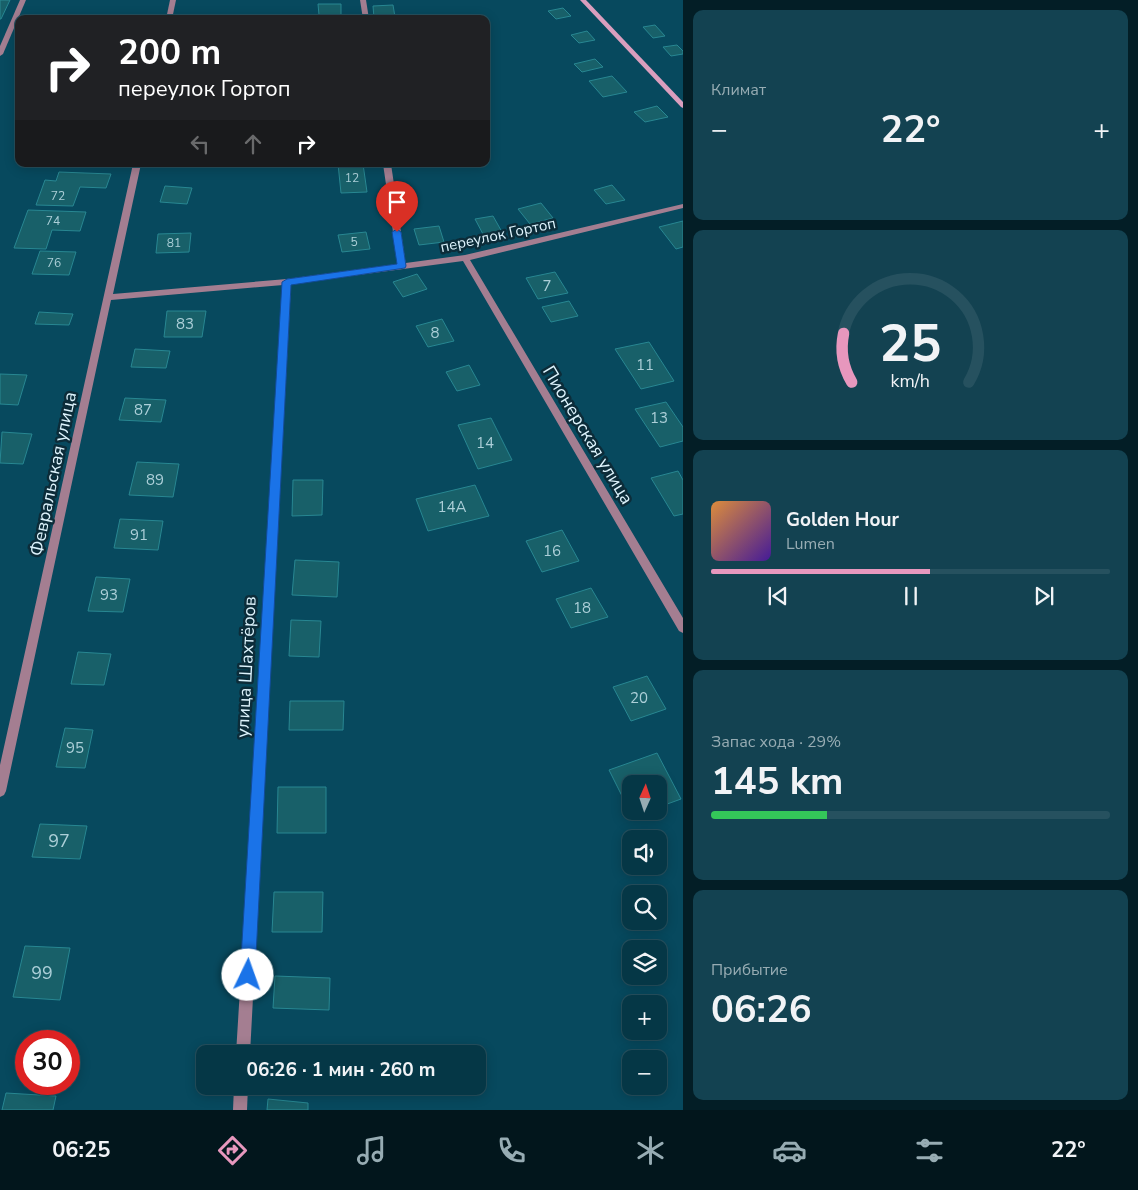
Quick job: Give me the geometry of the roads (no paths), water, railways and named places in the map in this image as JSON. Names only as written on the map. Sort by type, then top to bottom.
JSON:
[{"type":"main road","points":[[583,0],[683,106]]},
{"type":"street","points":[[17,15],[23,0]]},
{"type":"street","points":[[170,15],[173,0]]},
{"type":"street","points":[[363,0],[365,15]]},
{"type":"street","points":[[0,54],[15,19]]},
{"type":"street","name":"Февральская улица","points":[[0,790],[137,167]]},
{"type":"street","points":[[387,167],[402,266]]},
{"type":"street","name":"переулок Гортоп","points":[[108,297],[287,282],[465,258],[683,206]]},
{"type":"street","name":"Пионерская улица","points":[[465,258],[683,628]]},
{"type":"street","name":"улица Шахтёров","points":[[244,1045],[287,282]]},
{"type":"street","points":[[240,1110],[241,1095]]}]
